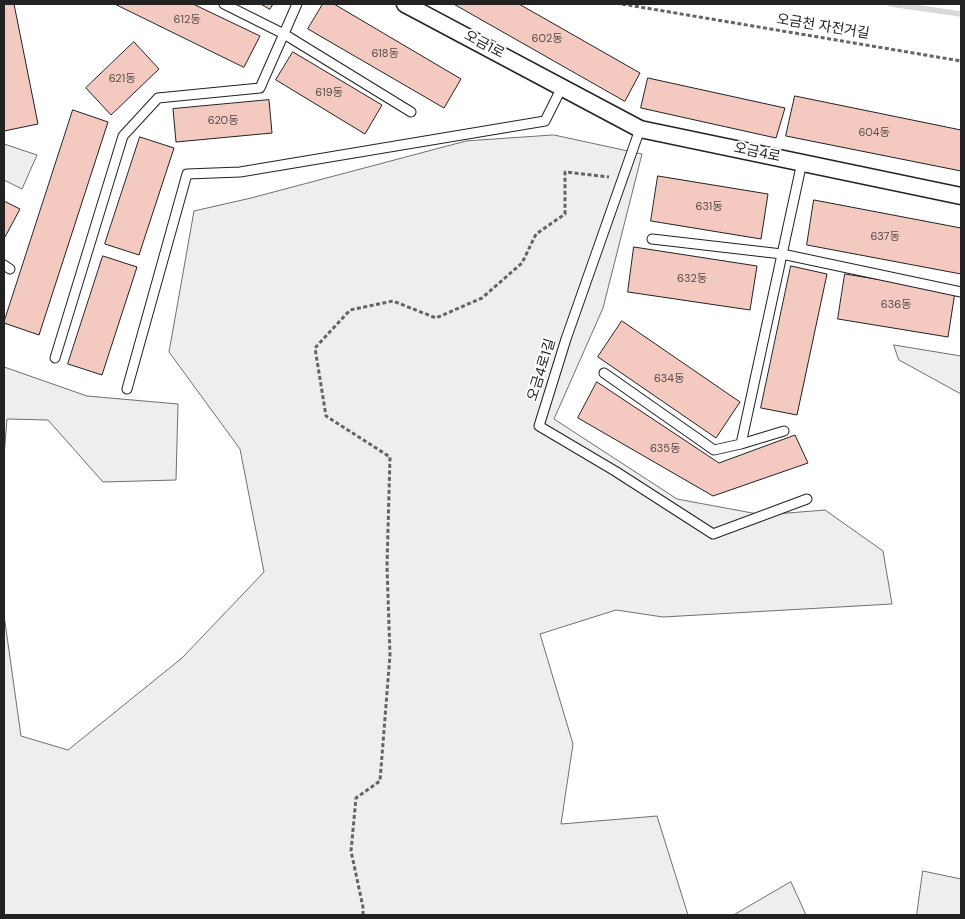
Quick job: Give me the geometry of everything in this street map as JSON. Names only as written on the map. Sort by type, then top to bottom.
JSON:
[{"type":"street","name":"오금1로","points":[[405,4],[562,87]]},
{"type":"street","name":"오금4로","points":[[562,87],[640,128],[961,196]]},
{"type":"lane","points":[[224,4],[284,34],[411,112]]},
{"type":"lane","points":[[55,358],[123,136],[158,98],[260,88],[297,4]]},
{"type":"lane","points":[[127,389],[186,174],[240,172],[545,122],[562,87]]},
{"type":"lane","name":"오금4로1길","points":[[640,128],[566,339],[539,426],[615,471],[713,534],[807,499]]},
{"type":"lane","points":[[741,444],[802,162]]},
{"type":"lane","points":[[652,238],[782,254],[961,292]]},
{"type":"lane","points":[[604,373],[714,450],[741,444],[784,430]]},
{"type":"path","name":"오금천 자전거길","points":[[622,4],[961,61]]},
{"type":"path","points":[[363,915],[351,852],[356,798],[380,780],[390,655],[388,566],[390,457],[326,416],[315,348],[350,310],[393,301],[436,318],[482,298],[522,263],[536,234],[565,214],[565,172],[622,179]]},
{"type":"shaded area","points":[[554,135],[642,154],[603,308],[554,419],[677,499],[763,515],[825,510],[883,551],[892,604],[663,617],[616,610],[540,634],[573,744],[561,824],[657,816],[688,915],[4,915],[4,615],[21,736],[68,750],[182,658],[264,572],[240,449],[169,352],[194,211],[251,198],[466,141]]},
{"type":"shaded area","points":[[4,144],[37,155],[22,189],[4,180]]},
{"type":"shaded area","points":[[894,345],[961,356],[961,394],[899,360]]},
{"type":"shaded area","points":[[4,367],[87,396],[178,404],[176,480],[103,482],[48,420],[7,419],[4,456]]},
{"type":"shaded area","points":[[923,871],[961,879],[961,915],[917,915]]},
{"type":"shaded area","points":[[791,882],[806,915],[734,915]]},
{"type":"building","points":[[4,4],[14,4],[38,124],[4,131]]},
{"type":"building","points":[[115,4],[193,4],[260,36],[244,67]]},
{"type":"building","points":[[261,4],[273,4],[270,9]]},
{"type":"building","points":[[323,4],[334,4],[461,79],[444,108],[308,29]]},
{"type":"building","points":[[454,4],[519,4],[640,73],[625,101]]},
{"type":"building","points":[[134,42],[159,69],[111,115],[86,88]]},
{"type":"building","points":[[293,52],[382,105],[365,134],[276,80]]},
{"type":"building","points":[[648,78],[785,108],[776,138],[641,108]]},
{"type":"building","points":[[795,96],[961,130],[961,171],[786,136]]},
{"type":"building","points":[[269,100],[272,133],[176,142],[173,109]]},
{"type":"building","points":[[73,110],[108,122],[39,335],[4,323]]},
{"type":"building","points":[[140,137],[174,148],[139,255],[105,244]]},
{"type":"building","points":[[658,176],[768,194],[761,239],[651,221]]},
{"type":"building","points":[[814,200],[961,228],[961,274],[807,245]]},
{"type":"building","points":[[4,201],[20,209],[5,237],[4,236]]},
{"type":"building","points":[[634,247],[757,266],[750,310],[628,292]]},
{"type":"building","points":[[103,256],[137,267],[102,375],[68,364]]},
{"type":"building","points":[[791,266],[827,274],[797,415],[761,408]]},
{"type":"building","points":[[845,274],[955,292],[948,337],[838,319]]},
{"type":"building","points":[[622,321],[740,402],[716,438],[598,357]]},
{"type":"building","points":[[597,382],[719,463],[795,435],[808,463],[713,496],[578,418]]},
{"type":"waterway","points":[[891,4],[961,14]]}]
